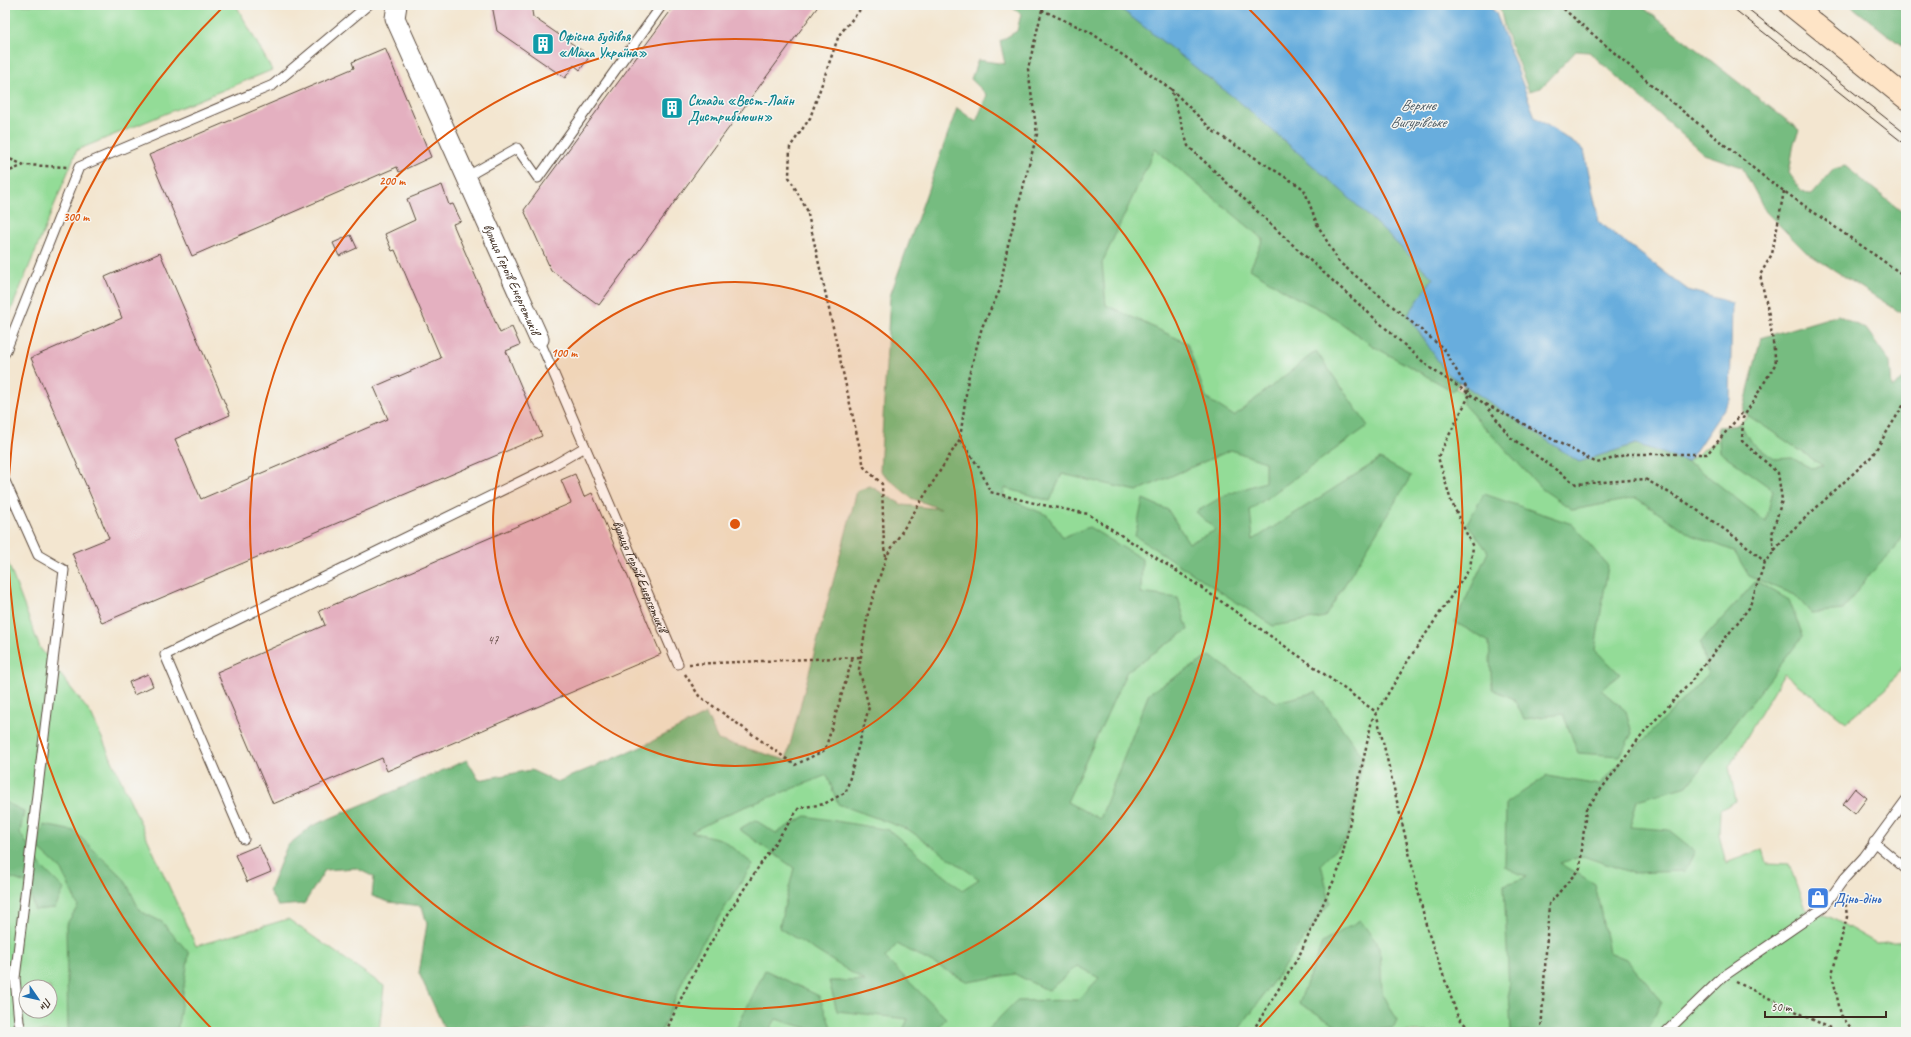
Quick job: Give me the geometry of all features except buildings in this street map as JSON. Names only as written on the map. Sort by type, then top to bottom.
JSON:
[{"type":"street","name":"вулиця Героїв Енергетиків","points":[[397,5],[395,18],[539,339]]},
{"type":"street","points":[[1791,5],[1906,98]]},
{"type":"lane","points":[[5,353],[79,167],[273,85],[368,5]]},
{"type":"lane","points":[[466,177],[517,148],[538,178],[662,5]]},
{"type":"lane","name":"вулиця Героїв Енергетиків","points":[[539,339],[678,664]]},
{"type":"lane","points":[[244,839],[165,655],[554,465],[585,447]]},
{"type":"lane","points":[[5,481],[38,555],[64,570],[15,978],[19,1022],[22,1032]]},
{"type":"lane","points":[[1666,1032],[1724,976],[1823,908],[1844,879],[1864,857],[1906,800]]},
{"type":"lane","points":[[1874,842],[1906,869]]},
{"type":"lane","points":[[1857,851],[1864,857]]},
{"type":"path","points":[[864,5],[839,34],[810,118],[790,147],[789,177],[807,210],[864,467],[882,484],[884,548],[886,557]]},
{"type":"path","points":[[1038,5],[1042,10],[1090,32],[1171,89],[1213,131],[1304,189],[1317,224],[1339,262],[1444,349],[1470,394]]},
{"type":"path","points":[[1560,5],[1669,100],[1784,191],[1906,277]]},
{"type":"path","points":[[666,1032],[681,995],[750,878],[799,808],[824,804],[846,792],[869,707],[859,669],[868,613],[886,557],[960,439],[968,379],[982,327],[1000,290],[1007,249],[1038,134],[1028,69],[1042,10]]},
{"type":"path","points":[[1171,89],[1188,146],[1294,246],[1430,368],[1485,404],[1597,463],[1628,454],[1707,454],[1743,412]]},
{"type":"path","points":[[5,157],[24,165],[79,167]]},
{"type":"path","points":[[5,173],[24,165]]},
{"type":"path","points":[[1774,552],[1772,534],[1782,500],[1778,473],[1742,441],[1743,418],[1776,363],[1769,315],[1760,275],[1772,254],[1784,191]]},
{"type":"path","points":[[1252,1032],[1299,956],[1340,867],[1372,720],[1470,568],[1473,548],[1451,501],[1438,457],[1470,394]]},
{"type":"path","points":[[1541,1032],[1549,904],[1580,868],[1586,809],[1646,730],[1689,684],[1749,608],[1765,562],[1788,534],[1872,456],[1906,401]]},
{"type":"path","points":[[1485,404],[1510,437],[1576,484],[1645,479],[1687,503],[1742,542],[1765,562]]},
{"type":"path","points":[[960,439],[980,469],[990,492],[1088,514],[1190,579],[1376,712],[1427,929],[1458,1017],[1472,1032]]},
{"type":"path","points":[[678,664],[699,696],[795,765],[825,750],[853,657]]},
{"type":"path","points":[[678,664],[860,657]]},
{"type":"path","points":[[1844,879],[1847,917],[1832,974],[1841,1015],[1854,1032]]},
{"type":"path","points":[[1724,976],[1838,1032]]},
{"type":"green space","points":[[5,5],[236,5],[272,70],[77,150],[5,325]]},
{"type":"green space","points":[[1009,5],[1134,5],[1425,228],[1474,362],[1453,391],[1373,346],[1327,313],[1293,296],[1250,269],[1263,239],[1155,149],[1102,263],[1106,305],[1187,343],[1206,398],[1234,416],[1316,351],[1368,426],[1250,510],[1253,540],[1380,459],[1411,476],[1325,617],[1273,626],[1135,536],[1143,499],[1168,510],[1189,543],[1216,530],[1196,512],[1225,495],[1265,482],[1265,462],[1231,450],[1137,491],[1062,474],[1050,501],[1005,488],[1003,497],[1047,515],[1063,537],[1089,527],[1142,559],[1141,593],[1178,598],[1188,630],[1127,671],[1067,802],[1100,819],[1149,693],[1210,656],[1276,702],[1316,692],[1363,757],[1348,837],[1321,864],[1330,902],[1237,1032],[985,1032],[1016,1001],[1078,1000],[1099,978],[1077,966],[1048,991],[1015,974],[968,982],[897,944],[885,958],[946,1018],[935,1032],[902,1032],[908,1019],[837,1011],[829,981],[865,981],[779,928],[794,868],[739,829],[755,820],[776,833],[806,816],[889,830],[962,890],[979,879],[909,830],[838,804],[827,775],[727,814],[691,832],[721,839],[753,864],[692,959],[661,1032],[446,1032],[419,973],[427,924],[422,906],[389,902],[372,896],[374,877],[356,868],[325,870],[304,904],[278,906],[269,891],[287,846],[312,826],[467,760],[479,780],[531,770],[557,782],[639,748],[706,714],[718,740],[786,760],[857,491],[870,486],[903,505],[941,509],[911,498],[880,471],[890,296],[957,108],[976,122],[987,95],[971,79],[978,60],[1005,64],[1000,41],[1017,31],[1021,14]]},
{"type":"green space","points":[[1497,5],[1640,5],[1799,130],[1794,143],[1789,173],[1801,190],[1811,195],[1834,169],[1845,166],[1906,215],[1906,316],[1806,252],[1766,212],[1742,167],[1704,154],[1589,52],[1576,51],[1541,88],[1529,91],[1505,30],[1500,8]]},
{"type":"green space","points":[[1850,5],[1895,5],[1906,13],[1906,49]]},
{"type":"green space","points":[[1103,85],[1308,284],[1581,476],[1674,472],[1807,372],[1906,432],[1906,662],[1886,689],[1846,722],[1784,674],[1729,767],[1736,801],[1720,810],[1719,835],[1726,863],[1763,849],[1767,863],[1789,864],[1805,909],[1832,918],[1876,943],[1906,940],[1906,1032],[581,1032],[590,819],[836,752]]},
{"type":"green space","points":[[1838,315],[1867,330],[1890,362],[1892,388],[1906,377],[1906,527],[1895,549],[1869,575],[1843,610],[1811,613],[1795,595],[1749,576],[1734,551],[1691,535],[1636,498],[1573,510],[1542,489],[1463,404],[1462,387],[1484,383],[1633,437],[1695,466],[1766,522],[1773,490],[1720,452],[1718,427],[1741,425],[1750,441],[1774,459],[1792,458],[1811,468],[1823,466],[1743,412],[1761,338]]},
{"type":"green space","points":[[1484,494],[1572,524],[1608,566],[1595,650],[1620,674],[1601,690],[1626,711],[1632,733],[1620,756],[1578,753],[1563,714],[1524,719],[1514,699],[1492,689],[1489,642],[1455,622],[1488,552],[1467,523]]},
{"type":"green space","points":[[5,555],[40,648],[91,714],[196,946],[288,919],[384,986],[379,1032],[5,1032]]},
{"type":"green space","points":[[1756,581],[1789,600],[1803,636],[1687,786],[1637,800],[1630,827],[1669,830],[1695,851],[1685,871],[1632,873],[1583,856],[1560,863],[1595,884],[1609,952],[1626,959],[1662,1001],[1647,1032],[1511,1032],[1504,885],[1527,877],[1505,867],[1506,803],[1547,776],[1599,785],[1708,674],[1700,643]]},
{"type":"green space","points":[[5,802],[24,811],[20,833],[40,865],[64,889],[55,908],[34,910],[29,884],[5,876]]},
{"type":"green space","points":[[44,825],[74,831],[125,880],[140,911],[162,922],[189,953],[177,1032],[68,1032],[66,925],[78,906],[62,870],[36,846]]},
{"type":"green space","points":[[1360,920],[1380,947],[1382,992],[1397,1020],[1393,1028],[1348,1032],[1299,1003],[1322,943]]},
{"type":"green space","points":[[765,970],[819,996],[833,1032],[820,1032],[776,1019],[768,1032],[735,1032]]},
{"type":"water","name":"Верхнє Вигурівське","points":[[1116,5],[1489,5],[1496,13],[1535,117],[1584,150],[1599,222],[1688,290],[1732,303],[1730,400],[1688,462],[1636,444],[1579,462],[1446,373],[1408,315],[1433,278],[1343,192],[1242,104]]},
{"type":"tram line","points":[[1729,5],[1906,145]]},
{"type":"tram line","points":[[1743,5],[1906,134]]},
{"type":"place","name":"Офісна будівля «Маха Україна»","points":[[543,44]]},
{"type":"place","name":"Склади «Вест-Лайн Дистрибьюшн»","points":[[672,108]]},
{"type":"place","name":"Дінь-дінь","points":[[1818,898]]}]
